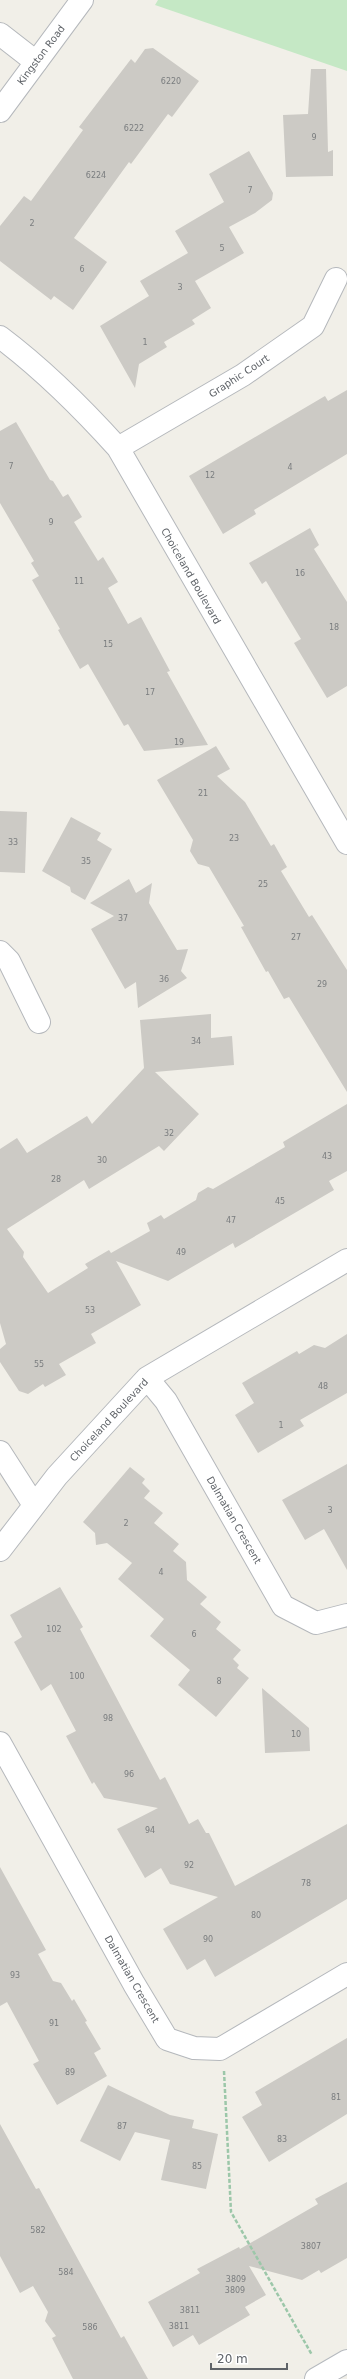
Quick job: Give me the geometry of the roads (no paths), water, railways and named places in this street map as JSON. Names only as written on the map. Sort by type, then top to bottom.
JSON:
[{"type":"street","name":"Kingston Road","points":[[0,111],[82,0]]},
{"type":"street","points":[[0,34],[36,62]]},
{"type":"street","name":"Graphic Court","points":[[118,448],[243,375],[313,326],[336,279]]},
{"type":"street","name":"Choiceland Boulevard","points":[[0,337],[46,374],[75,401],[118,448],[347,843]]},
{"type":"street","points":[[0,952],[9,960],[39,1022]]},
{"type":"street","name":"Choiceland Boulevard","points":[[0,1550],[57,1476],[147,1378],[347,1260]]},
{"type":"street","name":"Dalmatian Crescent","points":[[147,1378],[166,1401],[283,1606],[316,1623],[347,1615]]},
{"type":"street","points":[[0,1452],[34,1505]]},
{"type":"street","name":"Dalmatian Crescent","points":[[0,1743],[134,1984],[167,2039],[194,2048],[220,2049],[347,1974]]},
{"type":"street","points":[[319,2377],[347,2361]]}]
